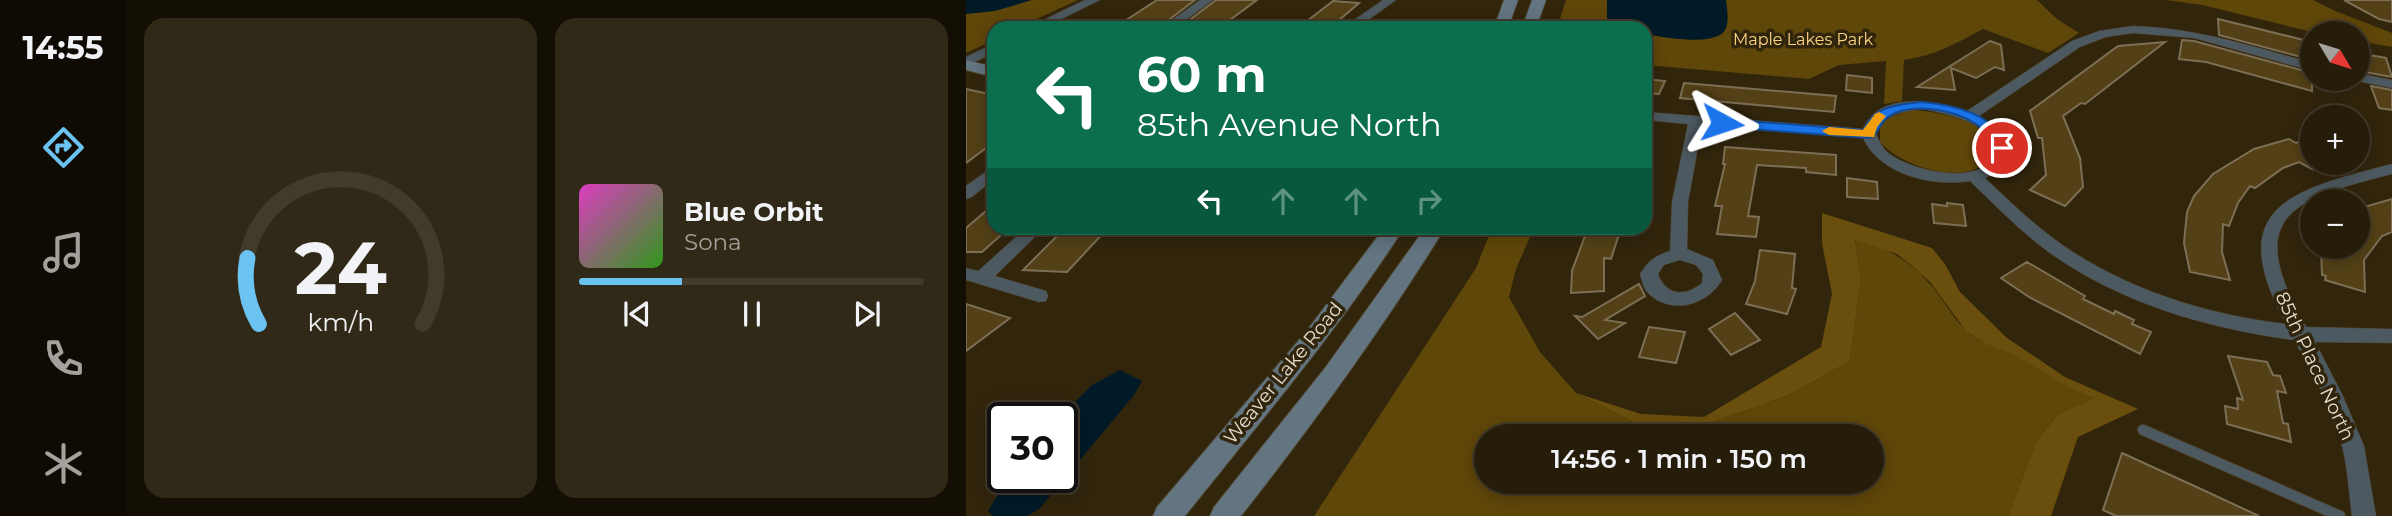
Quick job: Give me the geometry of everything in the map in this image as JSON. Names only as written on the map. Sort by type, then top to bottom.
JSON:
[{"type":"main road","points":[[1504,21],[1511,0]]},
{"type":"main road","points":[[1532,21],[1539,0]]},
{"type":"main road","points":[[966,64],[987,70]]},
{"type":"main road","name":"Weaver Lake Road","points":[[1167,516],[1285,373],[1389,235]]},
{"type":"main road","name":"Weaver Lake Road","points":[[1224,516],[1301,420],[1396,291],[1431,235]]},
{"type":"street","points":[[1048,21],[1094,0]]},
{"type":"street","points":[[1177,21],[1207,0]]},
{"type":"street","points":[[1359,21],[1390,0]]},
{"type":"street","points":[[1970,116],[2065,51],[2094,35],[2143,30],[2180,33],[2300,64]]},
{"type":"street","points":[[966,64],[987,52]]},
{"type":"street","points":[[2370,80],[2392,84]]},
{"type":"street","points":[[1922,105],[1970,116],[1992,131],[2002,148],[1999,159],[1989,169],[1973,175],[1939,177],[1904,169],[1886,159],[1874,147],[1869,134],[1875,119],[1894,109],[1922,105]]},
{"type":"street","points":[[1652,118],[1869,134]]},
{"type":"street","points":[[1679,254],[1677,215],[1695,121]]},
{"type":"street","name":"85th Place North","points":[[2364,516],[2352,441],[2332,391],[2286,305],[2269,249],[2272,229],[2284,212],[2299,199],[2314,191],[2392,169]]},
{"type":"street","points":[[1973,175],[2020,219],[2070,258],[2128,289],[2194,312],[2270,331],[2302,335],[2392,336]]},
{"type":"street","points":[[966,194],[987,177]]},
{"type":"street","points":[[974,275],[1027,235]]},
{"type":"street","points":[[974,275],[1038,296]]},
{"type":"lane","points":[[2143,430],[2340,516]]},
{"type":"green space","points":[[966,0],[1078,0],[1032,21],[987,21],[987,43],[966,53]]},
{"type":"green space","name":"Maple Lakes Park","points":[[1566,0],[2037,0],[2057,19],[2079,33],[2048,53],[1983,29],[1935,52],[1904,60],[1902,101],[1884,104],[1886,61],[1839,65],[1809,79],[1652,66],[1652,21],[1559,21]]},
{"type":"green space","points":[[2165,0],[2313,0],[2361,21],[2300,21],[2300,29],[2202,5]]},
{"type":"green space","points":[[2370,24],[2392,33],[2392,47],[2370,43]]},
{"type":"green space","points":[[1911,110],[1951,116],[1981,128],[1991,137],[1994,147],[1989,159],[1979,168],[1950,173],[1917,166],[1889,151],[1880,142],[1880,127],[1888,118]]},
{"type":"green space","points":[[1489,235],[1531,235],[1516,269],[1509,297],[1540,352],[1576,393],[1637,424],[1474,424],[1474,494],[1884,494],[1884,424],[1707,424],[1787,396],[1850,361],[1861,279],[1855,239],[1891,252],[1921,274],[1960,324],[1973,336],[2026,360],[2096,398],[2058,414],[2036,442],[2008,516],[1314,516],[1476,268]]},
{"type":"shaded area","points":[[1822,213],[1932,248],[1945,264],[1960,292],[2007,338],[2065,377],[2138,409],[2078,437],[2051,516],[2008,516],[2036,442],[2058,414],[2095,398],[2070,388],[2015,355],[1986,344],[1966,331],[1930,282],[1911,265],[1897,254],[1855,240],[1861,279],[1850,361],[1787,396],[1707,424],[1637,424],[1576,393],[1641,414],[1704,417],[1821,347],[1832,294],[1822,243]]},
{"type":"water","points":[[966,0],[1032,0],[995,11],[966,14]]},
{"type":"water","points":[[1607,0],[1726,0],[1728,14],[1726,28],[1721,34],[1713,38],[1689,40],[1652,35],[1652,21],[1611,21],[1607,18]]},
{"type":"water","points":[[1120,370],[1142,381],[1134,395],[1078,462],[1078,402],[1075,402],[1092,385]]},
{"type":"water","points":[[999,493],[1052,493],[1040,508],[1028,516],[993,516],[988,511]]},
{"type":"building","points":[[1157,0],[1195,0],[1167,21],[1125,21]]},
{"type":"building","points":[[1216,0],[1257,0],[1228,21],[1188,21]]},
{"type":"building","points":[[2344,0],[2392,0],[2392,22],[2379,19]]},
{"type":"building","points":[[1333,1],[1359,3],[1338,21],[1307,21]]},
{"type":"building","points":[[2218,19],[2300,39],[2300,57],[2219,35]]},
{"type":"building","points":[[2182,40],[2194,41],[2300,70],[2300,88],[2206,62],[2179,59]]},
{"type":"building","points":[[1990,41],[2001,45],[2004,70],[1995,67],[1976,78],[1951,68],[1955,90],[1917,87]]},
{"type":"building","points":[[2165,42],[2085,104],[2081,103],[2063,116],[2080,158],[2083,187],[2065,206],[2030,190],[2046,175],[2042,138],[2038,138],[2030,111],[2118,46]]},
{"type":"building","points":[[2370,55],[2386,58],[2392,77],[2370,73]]},
{"type":"building","points":[[1847,75],[1872,78],[1872,93],[1846,90]]},
{"type":"building","points":[[1652,80],[1665,81],[1659,94],[1652,94]]},
{"type":"building","points":[[1684,83],[1836,96],[1834,112],[1680,98]]},
{"type":"building","points":[[2371,86],[2392,90],[2392,110],[2379,108]]},
{"type":"building","points":[[966,89],[987,94],[987,147],[966,163]]},
{"type":"building","points":[[2289,139],[2296,143],[2300,142],[2300,163],[2283,168],[2255,188],[2250,186],[2238,203],[2229,226],[2223,224],[2222,252],[2230,280],[2190,272],[2184,243],[2187,212],[2194,196],[2213,174],[2254,149]]},
{"type":"building","points":[[1725,147],[1836,155],[1836,175],[1806,172],[1806,168],[1757,165],[1748,216],[1759,217],[1756,237],[1717,234],[1722,206],[1715,206],[1725,164]]},
{"type":"building","points":[[1847,178],[1877,182],[1878,199],[1847,197]]},
{"type":"building","points":[[2392,199],[2392,232],[2382,236],[2370,252],[2370,205]]},
{"type":"building","points":[[1947,203],[1963,205],[1966,226],[1934,223],[1932,204],[1947,206]]},
{"type":"building","points":[[987,210],[987,235],[1001,235],[982,252],[966,252],[966,228]]},
{"type":"building","points":[[1058,235],[1101,235],[1067,272],[1023,270]]},
{"type":"building","points":[[1585,235],[1619,235],[1611,259],[1604,258],[1604,291],[1571,293],[1572,271]]},
{"type":"building","points":[[1760,250],[1795,254],[1792,288],[1796,289],[1787,314],[1746,304],[1755,281]]},
{"type":"building","points":[[2321,259],[2365,259],[2365,292],[2325,280],[2326,276],[2322,275]]},
{"type":"building","points":[[2027,262],[2085,296],[2083,299],[2134,320],[2132,324],[2151,332],[2140,354],[2029,297],[2001,278]]},
{"type":"building","points":[[1639,284],[1645,296],[1605,320],[1625,323],[1598,339],[1575,316],[1582,317]]},
{"type":"building","points":[[966,304],[1010,318],[966,351]]},
{"type":"building","points":[[1735,313],[1760,340],[1731,355],[1709,329]]},
{"type":"building","points":[[1649,327],[1685,332],[1676,363],[1639,357]]},
{"type":"building","points":[[2228,356],[2267,362],[2273,375],[2280,376],[2286,393],[2277,391],[2283,423],[2288,424],[2291,442],[2227,424],[2225,406],[2238,409],[2237,398],[2243,400]]},
{"type":"building","points":[[2122,453],[2259,516],[2116,516],[2103,510]]},
{"type":"slow traffic","points":[[1829,131],[1869,134],[1870,126],[1879,116]]},
{"type":"route","points":[[1722,123],[1869,134],[1870,126],[1883,113],[1922,105],[1955,110],[1970,116],[1986,125],[1997,136],[2002,148]]}]
